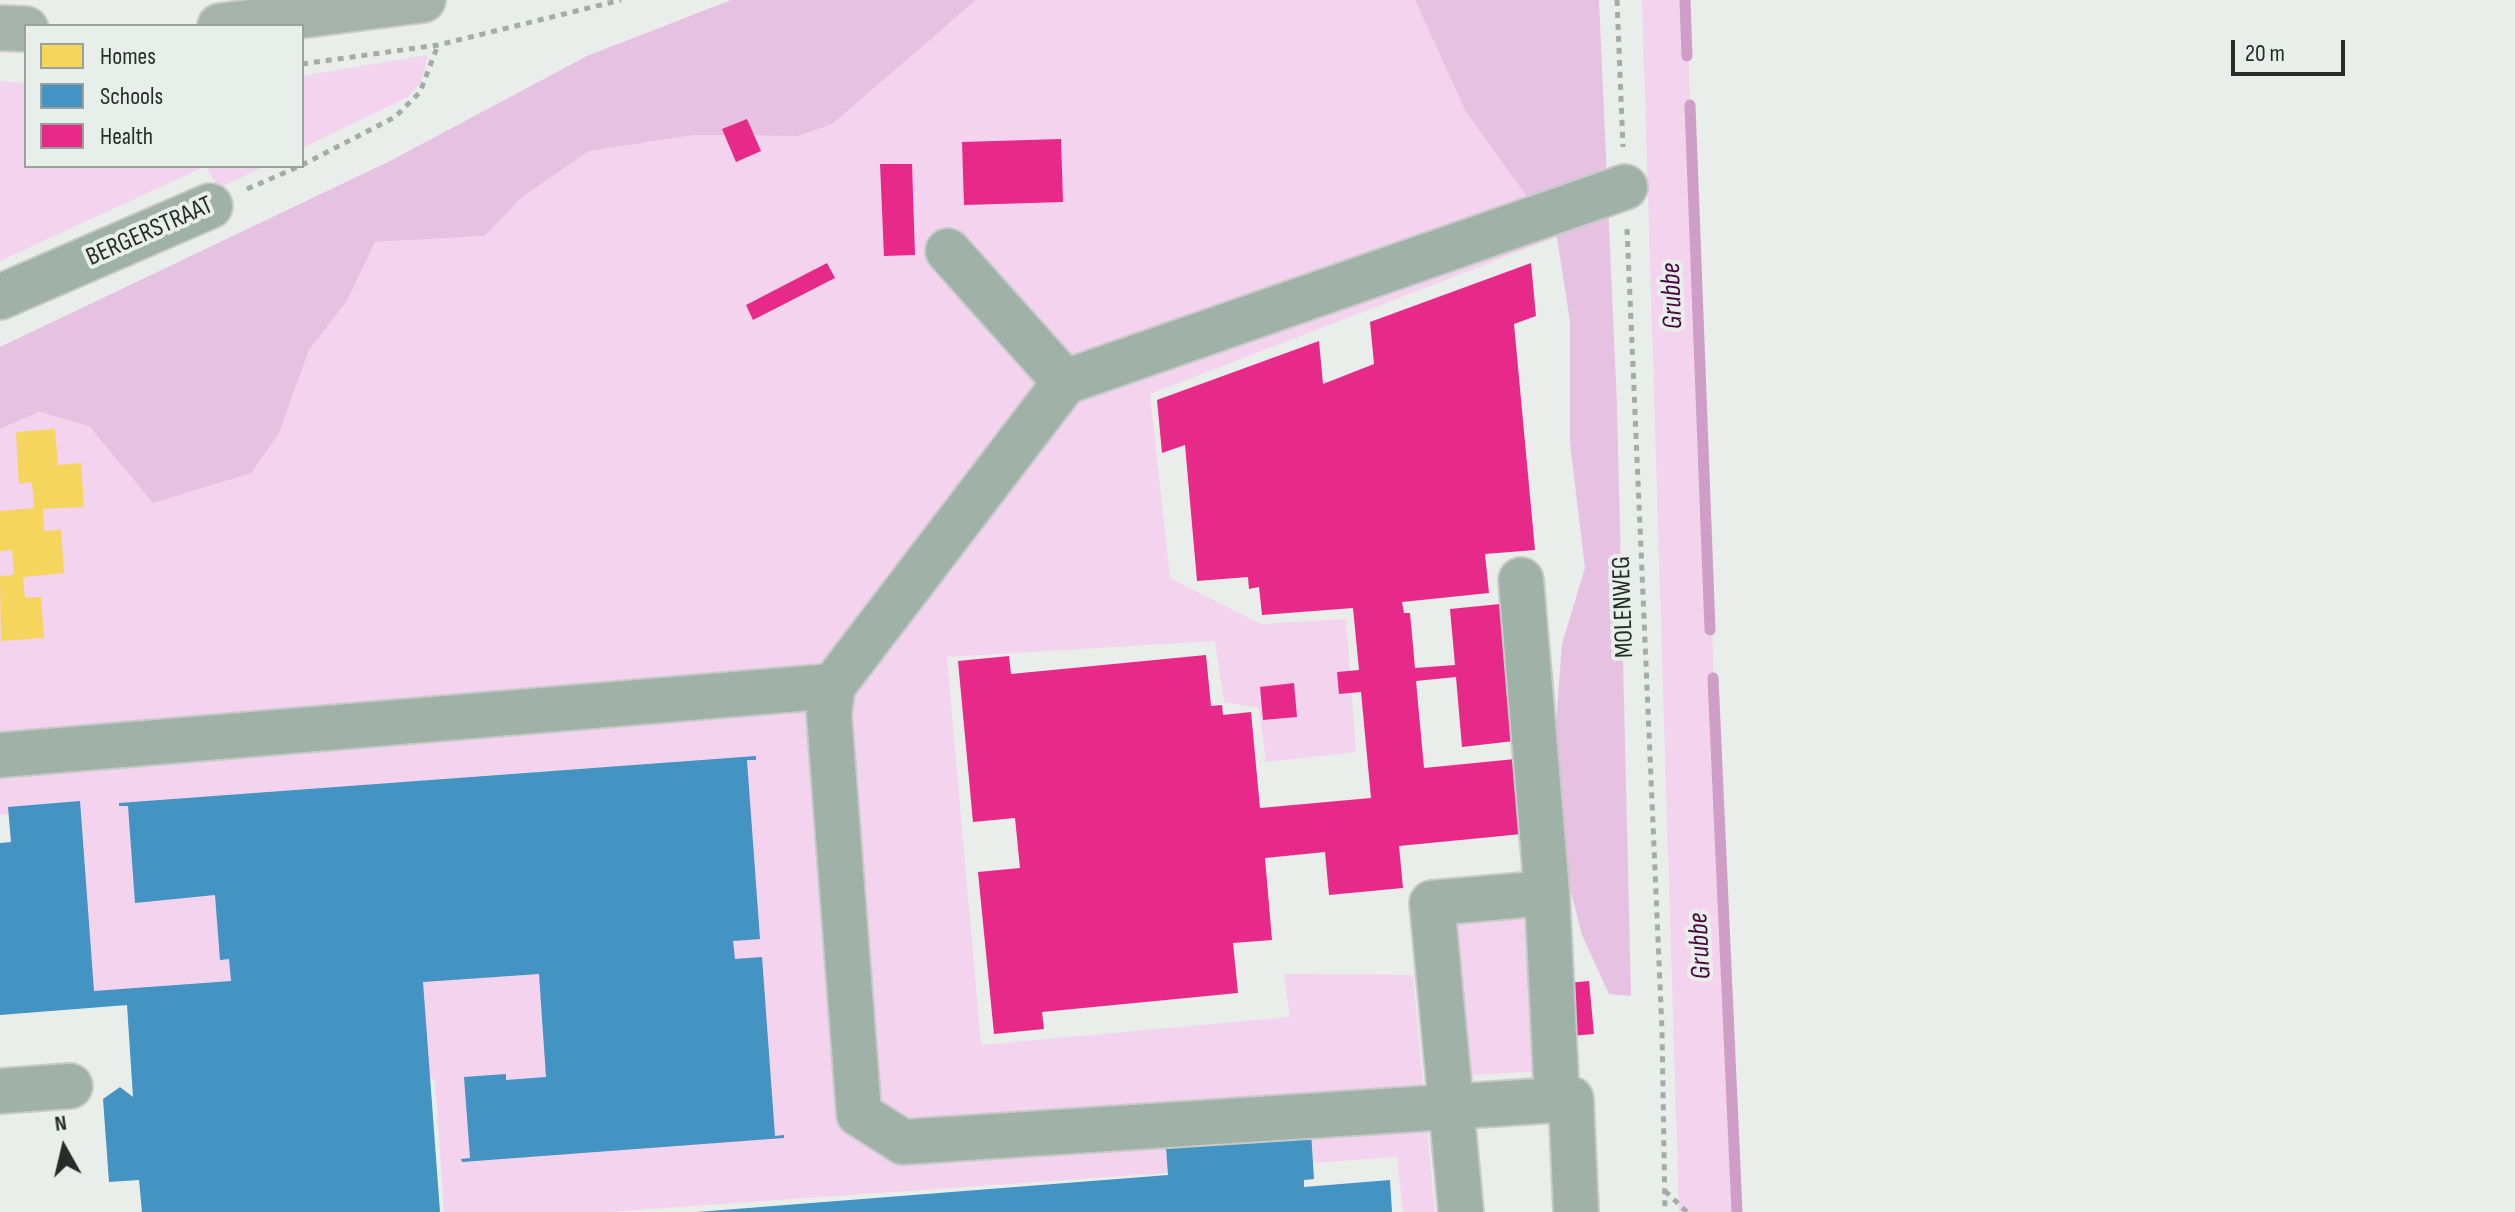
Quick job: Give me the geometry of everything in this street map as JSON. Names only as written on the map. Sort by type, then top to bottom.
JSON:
[{"type":"main road","points":[[236,24],[423,0]]},
{"type":"main road","points":[[0,28],[24,29]]},
{"type":"street","points":[[1576,1212],[1571,1099],[903,1142],[859,1114],[829,714],[833,686],[1065,382],[1625,187]]},
{"type":"street","name":"BERGERSTRAAT","points":[[0,297],[210,206]]},
{"type":"street","points":[[948,251],[1065,382]]},
{"type":"street","points":[[1521,580],[1547,893],[1557,1100]]},
{"type":"street","points":[[0,755],[833,686]]},
{"type":"street","points":[[1461,1212],[1432,903],[1547,893]]},
{"type":"street","points":[[0,1091],[70,1086]]},
{"type":"path","points":[[304,64],[438,45],[621,0]]},
{"type":"path","name":"MOLENWEG","points":[[1617,0],[1662,1030],[1665,1212]]},
{"type":"path","name":"BERGERSTRAAT","points":[[304,164],[395,117],[420,92],[438,45]]},
{"type":"path","name":"BERGERSTRAAT","points":[[210,206],[296,168]]},
{"type":"path","points":[[1665,1191],[1687,1212]]},
{"type":"shaded area","points":[[731,0],[976,0],[832,124],[797,136],[694,135],[589,151],[522,197],[485,236],[375,242],[347,301],[309,350],[279,433],[251,473],[153,503],[89,426],[39,412],[0,429],[0,347],[390,161],[587,56]]},
{"type":"shaded area","points":[[976,0],[1415,0],[1466,112],[1557,237],[1150,394],[1170,578],[1261,624],[1346,619],[1356,752],[1266,762],[1259,708],[1224,702],[1215,641],[947,657],[981,1045],[1290,1017],[1284,974],[1413,975],[1435,1212],[1403,1212],[1397,1157],[606,1212],[444,1212],[435,1080],[252,986],[91,1001],[33,813],[0,815],[0,429],[39,412],[90,426],[153,502],[279,433],[309,350],[347,301],[375,242],[485,236],[522,197],[589,151],[694,135],[797,136],[894,69]]},
{"type":"shaded area","points":[[1415,0],[1599,0],[1617,406],[1631,996],[1609,994],[1582,935],[1559,846],[1553,763],[1562,644],[1585,568],[1570,443],[1570,321],[1557,238],[1466,112]]},
{"type":"shaded area","points":[[1642,0],[1686,0],[1736,1212],[1679,1212]]},
{"type":"shaded area","points":[[428,55],[421,82],[408,97],[304,147],[304,76]]},
{"type":"shaded area","points":[[0,81],[24,83],[24,168],[202,168],[0,261]]},
{"type":"shaded area","points":[[207,168],[261,168],[219,188]]},
{"type":"shaded area","points":[[1529,906],[1543,1071],[1456,1076],[1445,912]]},
{"type":"building: Homes","points":[[55,429],[58,465],[81,463],[84,507],[43,509],[44,531],[61,530],[64,573],[23,577],[25,598],[41,597],[44,638],[1,641],[0,576],[14,575],[12,550],[0,551],[0,511],[34,508],[32,482],[19,484],[16,432]]},
{"type":"building: Schools","points":[[756,756],[756,760],[747,760],[760,939],[733,941],[735,959],[762,957],[775,1136],[784,1135],[784,1138],[462,1162],[461,1159],[470,1158],[464,1077],[506,1074],[506,1080],[546,1077],[539,974],[423,982],[440,1212],[142,1212],[139,1180],[109,1182],[103,1099],[120,1087],[133,1097],[127,1005],[0,1015],[0,843],[11,842],[8,807],[80,801],[94,991],[231,981],[229,959],[220,960],[215,895],[135,903],[128,806],[119,806],[119,803]]},
{"type":"building: Schools","points":[[1311,1132],[1314,1179],[1304,1180],[1304,1187],[1390,1180],[1392,1212],[697,1212],[1168,1175],[1166,1146]]},
{"type":"building: Health","points":[[747,119],[761,151],[736,162],[722,129]]},
{"type":"building: Health","points":[[1061,139],[1063,202],[964,205],[962,142]]},
{"type":"building: Health","points":[[880,164],[912,164],[915,255],[884,256]]},
{"type":"building: Health","points":[[827,263],[835,278],[753,320],[746,305]]},
{"type":"building: Health","points":[[1531,263],[1536,316],[1514,324],[1535,550],[1485,554],[1489,593],[1402,602],[1404,613],[1410,613],[1415,668],[1455,665],[1450,609],[1500,604],[1514,741],[1462,747],[1456,677],[1416,681],[1424,768],[1515,759],[1522,834],[1399,846],[1403,888],[1329,895],[1325,852],[1265,858],[1272,940],[1233,943],[1238,993],[1042,1012],[1044,1029],[994,1034],[978,872],[1020,868],[1015,818],[973,822],[958,661],[1009,656],[1011,674],[1206,655],[1211,706],[1222,705],[1223,715],[1251,712],[1260,808],[1371,798],[1361,692],[1339,694],[1337,672],[1359,670],[1353,608],[1262,615],[1259,587],[1249,589],[1248,577],[1197,581],[1185,445],[1162,453],[1157,400],[1319,341],[1323,384],[1374,364],[1370,322]]},
{"type":"building: Health","points":[[1294,683],[1297,717],[1263,720],[1260,687]]},
{"type":"building: Health","points":[[1589,981],[1594,1034],[1571,1036],[1567,983]]},
{"type":"waterway","name":"Grubbe","points":[[1685,0],[1687,56]]},
{"type":"waterway","name":"Grubbe","points":[[1690,105],[1710,630]]},
{"type":"waterway","name":"Grubbe","points":[[1713,678],[1737,1212]]}]
